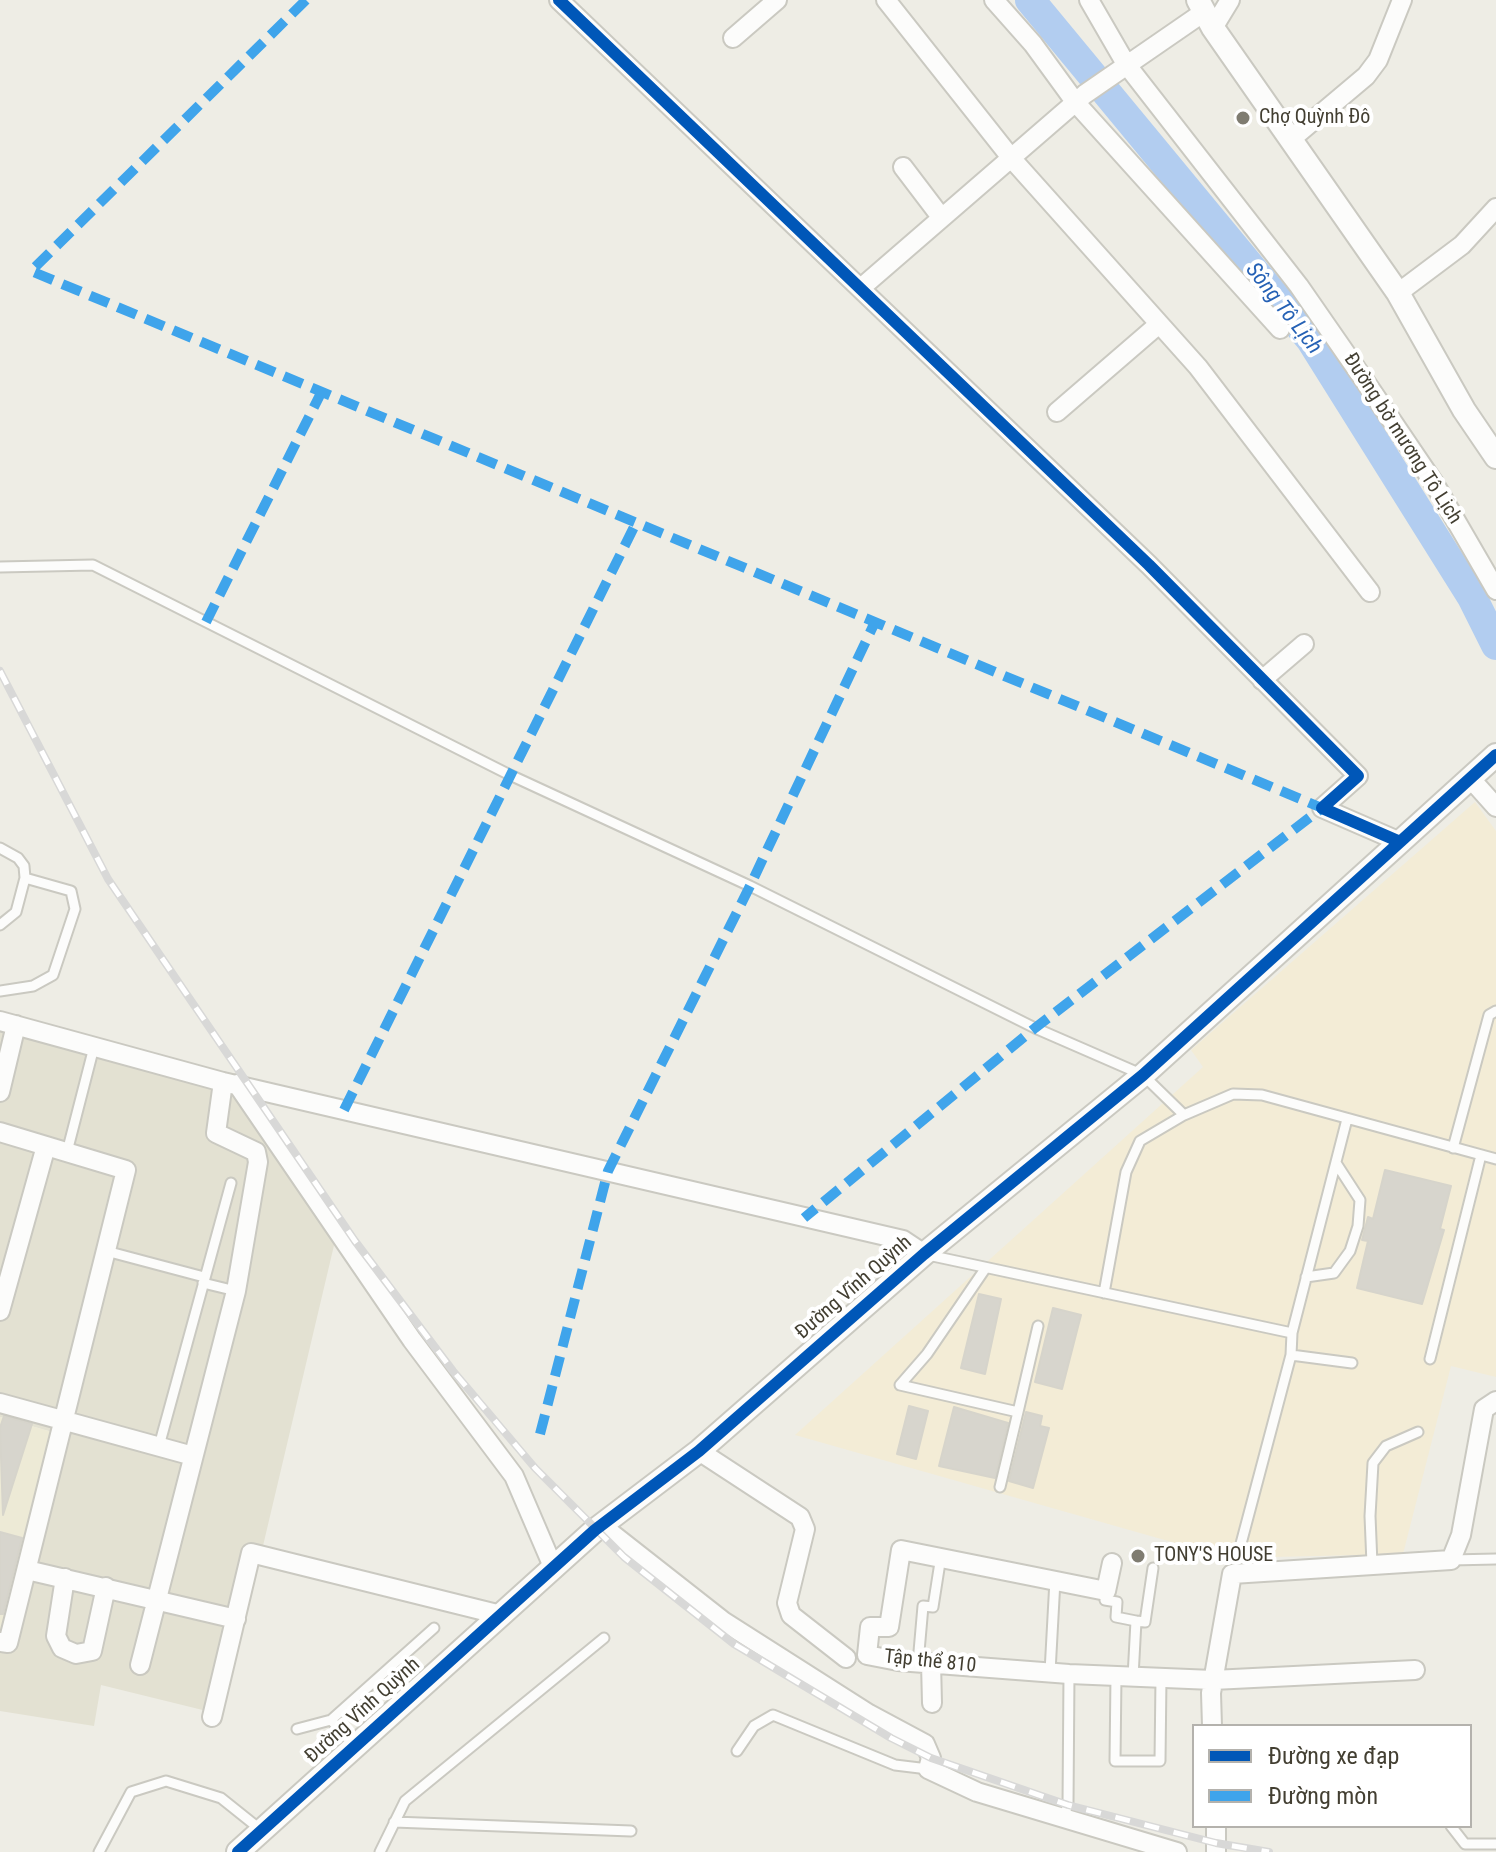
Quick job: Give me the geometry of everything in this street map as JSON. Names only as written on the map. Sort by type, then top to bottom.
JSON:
[{"type":"street","points":[[559,0],[862,287],[1358,776],[1322,808],[1398,841]]},
{"type":"street","points":[[733,38],[777,0]]},
{"type":"street","points":[[886,0],[1012,159],[1198,367],[1370,592]]},
{"type":"street","points":[[994,0],[1280,329]]},
{"type":"street","name":"Đường bờ mương Tô Lịch","points":[[1089,0],[1122,66],[1299,286],[1352,361],[1434,483],[1496,590]]},
{"type":"street","points":[[862,287],[1122,66],[1230,0]]},
{"type":"street","points":[[1290,140],[1366,76],[1378,60],[1402,0]]},
{"type":"street","points":[[1205,13],[1398,293],[1464,410],[1496,457]]},
{"type":"street","points":[[903,167],[941,217]]},
{"type":"street","points":[[1398,293],[1462,245],[1493,217]]},
{"type":"street","points":[[1057,412],[1159,324]]},
{"type":"street","points":[[1262,680],[1304,644]]},
{"type":"street","name":"Đường Vĩnh Quỳnh","points":[[238,1852],[602,1526],[699,1451],[924,1254],[1143,1075],[1496,755]]},
{"type":"street","points":[[1470,778],[1496,807]]},
{"type":"street","points":[[0,1092],[8,1023],[230,1083],[903,1240],[924,1254]]},
{"type":"street","points":[[140,1665],[236,1291],[258,1157],[256,1152],[216,1133],[230,1083]]},
{"type":"street","points":[[230,1083],[412,1340],[514,1476],[554,1569]]},
{"type":"street","points":[[0,1132],[126,1170],[8,1643],[0,1642]]},
{"type":"street","points":[[0,1311],[46,1146]]},
{"type":"street","points":[[1212,1724],[1213,1680],[1232,1574],[1451,1560],[1461,1535],[1484,1409],[1496,1401]]},
{"type":"street","points":[[0,1403],[193,1456]]},
{"type":"street","points":[[699,1451],[800,1517],[805,1529],[787,1603],[791,1615],[846,1658]]},
{"type":"street","points":[[602,1526],[723,1621],[869,1714],[925,1744],[931,1758],[928,1769],[977,1792],[1177,1852]]},
{"type":"street","name":"Tập thể 810","points":[[1106,1591],[901,1550],[889,1627],[870,1627],[867,1655],[924,1663],[1059,1673],[1213,1680],[1415,1670]]},
{"type":"street","points":[[212,1717],[251,1553],[501,1615]]},
{"type":"street","points":[[1106,1591],[1112,1563]]},
{"type":"street","points":[[27,1570],[157,1598],[236,1619]]},
{"type":"street","points":[[65,1578],[56,1636],[62,1648],[76,1654],[92,1651],[106,1587]]},
{"type":"street","points":[[924,1663],[932,1703]]},
{"type":"street","points":[[1216,1828],[1216,1852]]},
{"type":"lane","points":[[0,567],[93,565],[510,775],[750,886],[1035,1028],[1143,1075],[1184,1115]]},
{"type":"lane","points":[[0,848],[18,858],[24,866],[25,878],[16,912],[0,925]]},
{"type":"lane","points":[[0,991],[33,986],[53,975],[75,909],[71,891],[25,878]]},
{"type":"lane","points":[[1453,1148],[1489,1015],[1496,1011]]},
{"type":"lane","points":[[67,1152],[94,1047]]},
{"type":"lane","points":[[1104,1293],[1126,1172],[1140,1141],[1184,1115],[1233,1094],[1262,1095],[1496,1159]]},
{"type":"lane","points":[[1238,1555],[1291,1355],[1292,1333],[1347,1119]]},
{"type":"lane","points":[[1430,1359],[1481,1155]]},
{"type":"lane","points":[[1306,1277],[1334,1273],[1350,1251],[1358,1226],[1360,1200],[1336,1163]]},
{"type":"lane","points":[[159,1447],[231,1183]]},
{"type":"lane","points":[[106,1251],[236,1291]]},
{"type":"lane","points":[[924,1254],[1292,1333]]},
{"type":"lane","points":[[985,1269],[927,1354],[900,1385],[1018,1412]]},
{"type":"lane","points":[[1000,1487],[1038,1326]]},
{"type":"lane","points":[[1291,1355],[1352,1363]]},
{"type":"lane","points":[[1372,1564],[1370,1516],[1373,1463],[1386,1446],[1418,1432]]},
{"type":"lane","points":[[924,1663],[923,1606],[933,1607],[941,1556]]},
{"type":"lane","points":[[1451,1560],[1496,1559]]},
{"type":"lane","points":[[1106,1591],[1105,1600],[1117,1602],[1116,1617],[1145,1622],[1153,1568]]},
{"type":"lane","points":[[1055,1579],[1068,1805],[1063,1819]]},
{"type":"lane","points":[[1136,1621],[1125,1676],[1115,1761],[1160,1761],[1161,1678]]},
{"type":"lane","points":[[297,1729],[331,1720],[434,1628]]},
{"type":"lane","points":[[380,1852],[405,1801],[604,1638]]},
{"type":"lane","points":[[737,1751],[754,1726],[773,1715],[895,1765],[928,1769]]},
{"type":"lane","points":[[331,1720],[354,1745]]},
{"type":"lane","points":[[99,1852],[131,1792],[166,1781],[221,1798],[261,1830]]},
{"type":"lane","points":[[394,1822],[631,1831]]},
{"type":"lane","points":[[1453,1828],[1465,1844],[1496,1844]]},
{"type":"shaded area","points":[[1475,802],[1496,831],[1496,1377],[1451,1366],[1403,1554],[1228,1558],[795,1435],[1203,1067],[1191,1050]]},
{"type":"shaded area","points":[[0,1016],[230,1084],[340,1220],[223,1715],[101,1685],[94,1726],[0,1711],[0,1636],[52,1432],[0,1417]]},
{"type":"shaded area","points":[[0,1417],[52,1432],[3,1636],[0,1636]]},
{"type":"building","points":[[1385,1170],[1451,1186],[1440,1229],[1444,1230],[1422,1304],[1357,1288],[1368,1241],[1362,1240],[1368,1217],[1373,1219]]},
{"type":"building","points":[[979,1294],[1001,1299],[985,1374],[961,1368]]},
{"type":"building","points":[[1053,1308],[1081,1315],[1062,1389],[1035,1382]]},
{"type":"building","points":[[909,1406],[928,1411],[916,1459],[897,1454]]},
{"type":"building","points":[[954,1407],[1008,1423],[995,1478],[939,1466]]},
{"type":"building","points":[[1026,1412],[1042,1416],[1040,1426],[1049,1428],[1033,1488],[1009,1481]]},
{"type":"building","points":[[4,1416],[32,1424],[3,1515],[0,1428]]},
{"type":"building","points":[[0,1532],[22,1538],[3,1614],[0,1614]]},
{"type":"waterway","name":"Sông Tô Lịch","points":[[1030,0],[1311,340],[1472,597],[1496,645]]},
{"type":"railway","points":[[0,671],[108,879],[355,1241],[453,1371],[535,1468],[624,1557],[734,1644],[891,1738],[931,1758],[1068,1805],[1216,1843],[1269,1852]]},
{"type":"marked path","points":[[306,0],[31,271],[1322,808],[1035,1028],[804,1218]]},
{"type":"marked path","points":[[206,622],[321,393]]},
{"type":"marked path","points":[[344,1110],[636,523]]},
{"type":"marked path","points":[[540,1434],[608,1171],[750,886],[875,622]]},
{"type":"cycle path","points":[[559,0],[1149,565],[1358,776],[1322,808],[1398,841]]},
{"type":"cycle path","points":[[238,1852],[595,1530],[699,1451],[924,1254],[1143,1075],[1496,755]]},
{"type":"place","name":"Chợ Quỳnh Đô","points":[[1243,118]]},
{"type":"place","name":"TONY'S HOUSE","points":[[1138,1556]]}]
